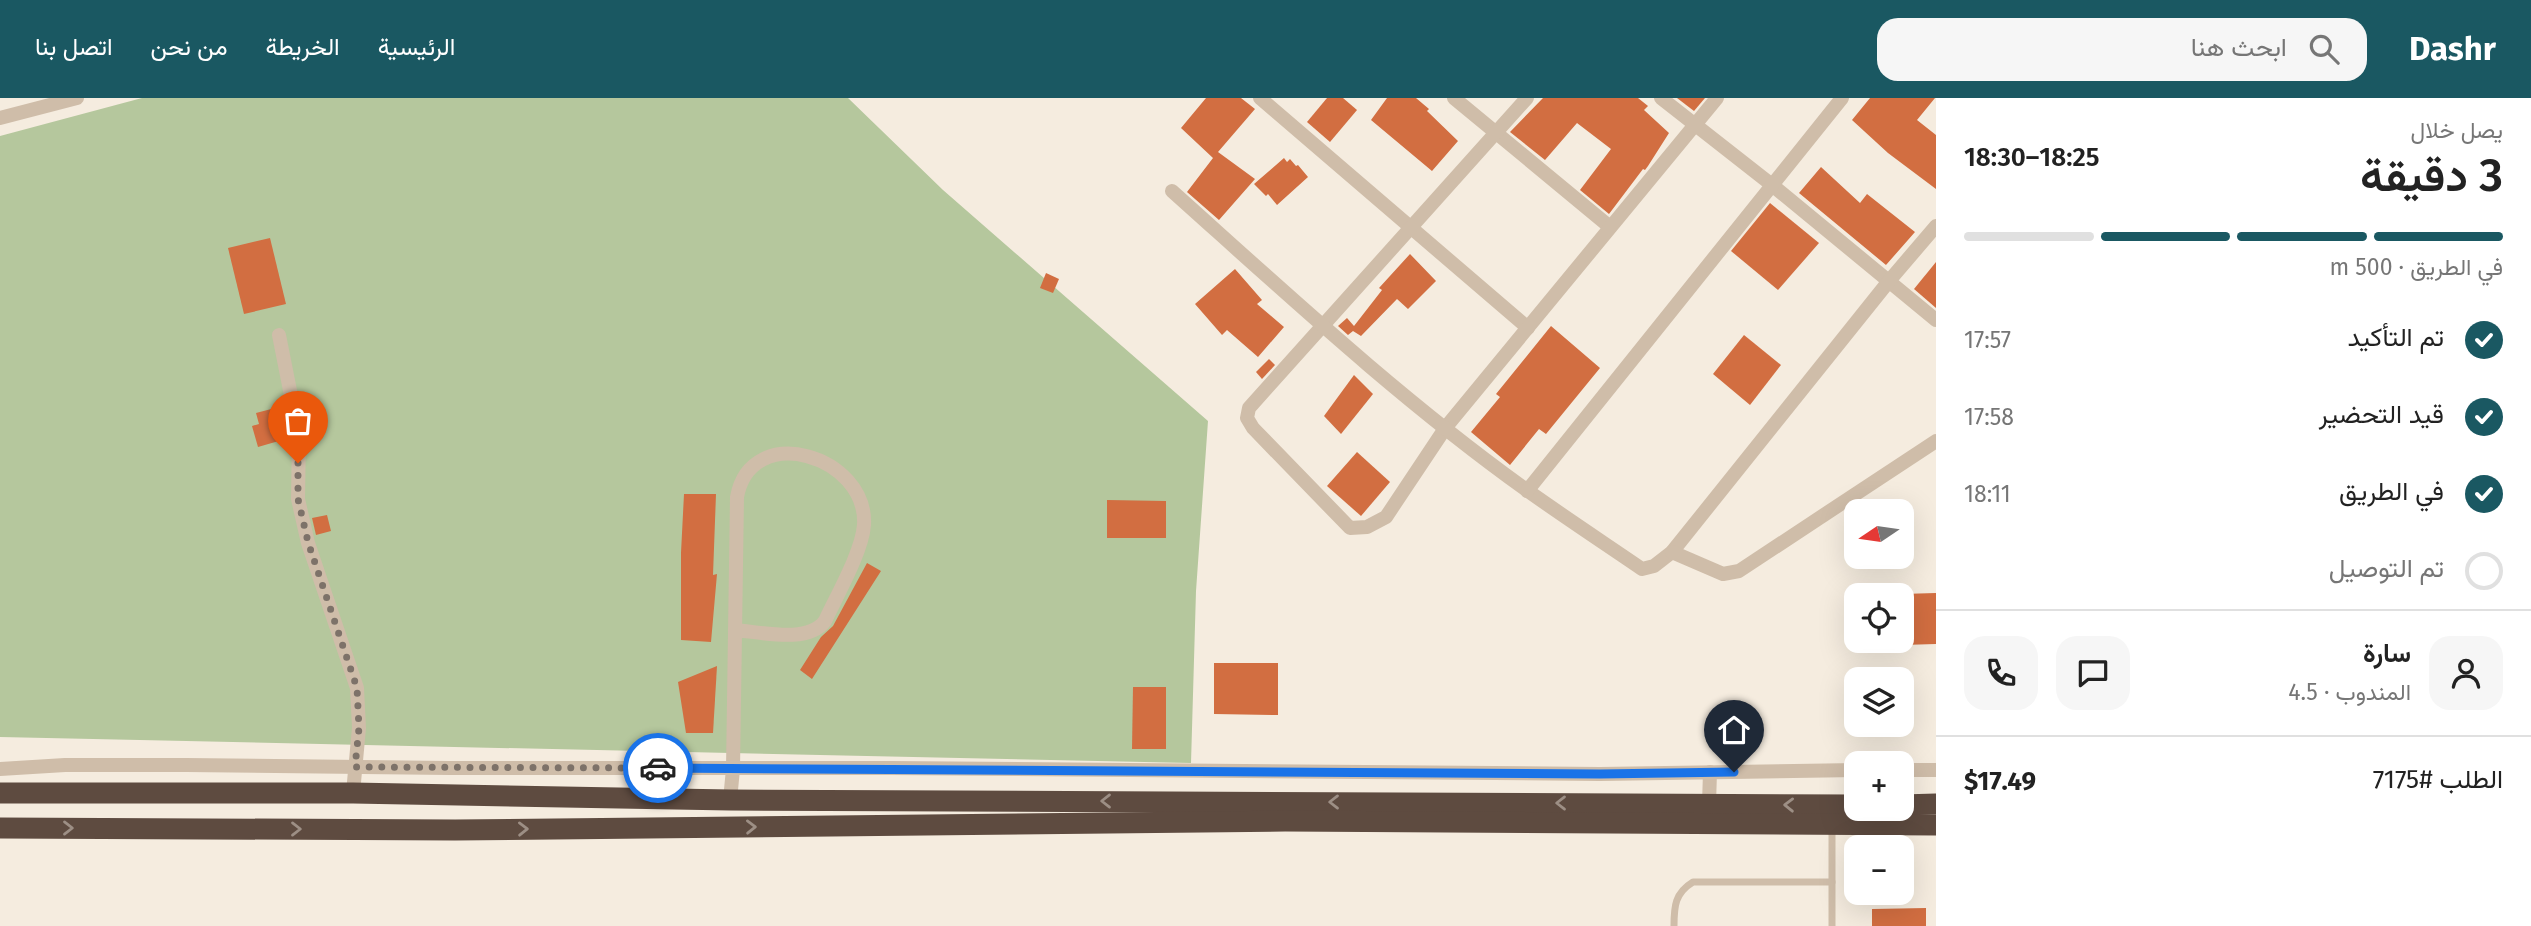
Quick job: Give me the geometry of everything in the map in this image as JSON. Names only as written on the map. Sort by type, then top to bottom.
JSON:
[{"type":"highway","points":[[0,793],[353,793],[730,800],[1709,804],[1936,825]]},
{"type":"highway","points":[[1914,805],[1936,804]]},
{"type":"highway","points":[[0,828],[456,830],[1833,815],[1844,810]]},
{"type":"street","points":[[0,118],[77,98]]},
{"type":"street","points":[[1260,98],[1528,328]]},
{"type":"street","points":[[1454,98],[1610,228]]},
{"type":"street","points":[[1527,98],[1249,408],[1247,418],[1253,428],[1350,528],[1367,527],[1386,517],[1446,427],[1717,98]]},
{"type":"street","points":[[1661,98],[1936,320]]},
{"type":"street","points":[[1527,491],[1842,98]]},
{"type":"street","points":[[1172,191],[1324,327],[1446,427],[1527,491],[1642,569],[1654,566],[1672,552],[1936,226]]},
{"type":"street","points":[[279,335],[299,436],[298,499],[308,542],[357,688],[359,728],[353,793]]},
{"type":"street","points":[[1672,552],[1723,574],[1739,571],[1936,441]]},
{"type":"street","points":[[730,800],[733,769],[737,497],[742,479],[754,465],[779,454],[801,456],[834,468],[850,482],[856,492],[861,502],[864,524],[859,545],[825,621],[816,631],[803,635],[736,630]]},
{"type":"street","points":[[0,769],[65,765],[1586,774],[1844,770]]},
{"type":"street","points":[[1914,770],[1936,770]]},
{"type":"street","points":[[1709,804],[1710,772]]},
{"type":"lane","points":[[1832,926],[1833,815]]},
{"type":"lane","points":[[1674,926],[1674,905],[1681,889],[1693,882],[1832,882]]},
{"type":"green space","points":[[142,98],[848,98],[943,190],[1208,421],[1196,591],[1191,763],[0,737],[0,136]]},
{"type":"building","points":[[1206,98],[1241,98],[1255,109],[1218,152],[1255,179],[1219,220],[1187,192],[1213,158],[1181,128]]},
{"type":"building","points":[[1327,98],[1343,98],[1357,110],[1330,142],[1307,122]]},
{"type":"building","points":[[1387,98],[1416,98],[1458,141],[1432,171],[1371,120]]},
{"type":"building","points":[[1543,98],[1638,98],[1648,106],[1644,110],[1669,133],[1648,166],[1609,214],[1580,190],[1611,149],[1577,123],[1545,160],[1510,132]]},
{"type":"building","points":[[1677,98],[1705,98],[1694,111]]},
{"type":"building","points":[[1870,98],[1935,98],[1917,120],[1936,135],[1936,189],[1888,153],[1852,120]]},
{"type":"building","points":[[1284,158],[1287,162],[1290,159],[1298,165],[1308,177],[1277,205],[1254,184]]},
{"type":"building","points":[[1821,167],[1860,203],[1867,194],[1915,232],[1886,265],[1799,193]]},
{"type":"building","points":[[1770,203],[1819,243],[1778,290],[1731,251]]},
{"type":"building","points":[[270,238],[286,304],[244,314],[228,248]]},
{"type":"building","points":[[1410,254],[1436,281],[1408,309],[1397,299],[1361,336],[1353,331],[1348,335],[1338,326],[1347,318],[1354,326],[1382,290],[1379,288]]},
{"type":"building","points":[[1936,262],[1936,308],[1914,289]]},
{"type":"building","points":[[1235,269],[1262,300],[1257,304],[1284,327],[1258,357],[1227,330],[1222,335],[1195,304]]},
{"type":"building","points":[[1046,273],[1059,279],[1053,293],[1040,288]]},
{"type":"building","points":[[1551,326],[1600,368],[1546,434],[1539,429],[1510,465],[1471,432],[1500,397],[1496,394]]},
{"type":"building","points":[[1744,335],[1781,365],[1750,405],[1713,374]]},
{"type":"building","points":[[1269,359],[1275,365],[1262,379],[1256,372]]},
{"type":"building","points":[[1354,375],[1373,394],[1341,434],[1324,416]]},
{"type":"building","points":[[275,408],[278,420],[286,418],[289,438],[258,447],[252,426],[259,424],[256,413]]},
{"type":"building","points":[[1357,452],[1390,482],[1361,516],[1327,486]]},
{"type":"building","points":[[684,494],[716,494],[713,575],[717,574],[711,642],[681,640]]},
{"type":"building","points":[[1107,500],[1166,501],[1166,538],[1107,538]]},
{"type":"building","points":[[327,515],[331,531],[316,535],[312,518]]},
{"type":"building","points":[[867,563],[881,571],[812,679],[800,670],[821,637],[833,626]]},
{"type":"building","points":[[1936,593],[1936,644],[1914,645],[1914,594]]},
{"type":"building","points":[[1214,663],[1278,663],[1278,715],[1214,714]]},
{"type":"building","points":[[717,666],[713,733],[686,733],[678,682]]},
{"type":"building","points":[[1133,687],[1166,687],[1166,749],[1132,749]]},
{"type":"building","points":[[1926,908],[1926,926],[1872,926],[1872,909]]},
{"type":"way so far","points":[[298,463],[298,499],[308,542],[357,688],[359,728],[355,767],[658,768]]},
{"type":"route","points":[[658,768],[1600,774],[1734,772]]}]
